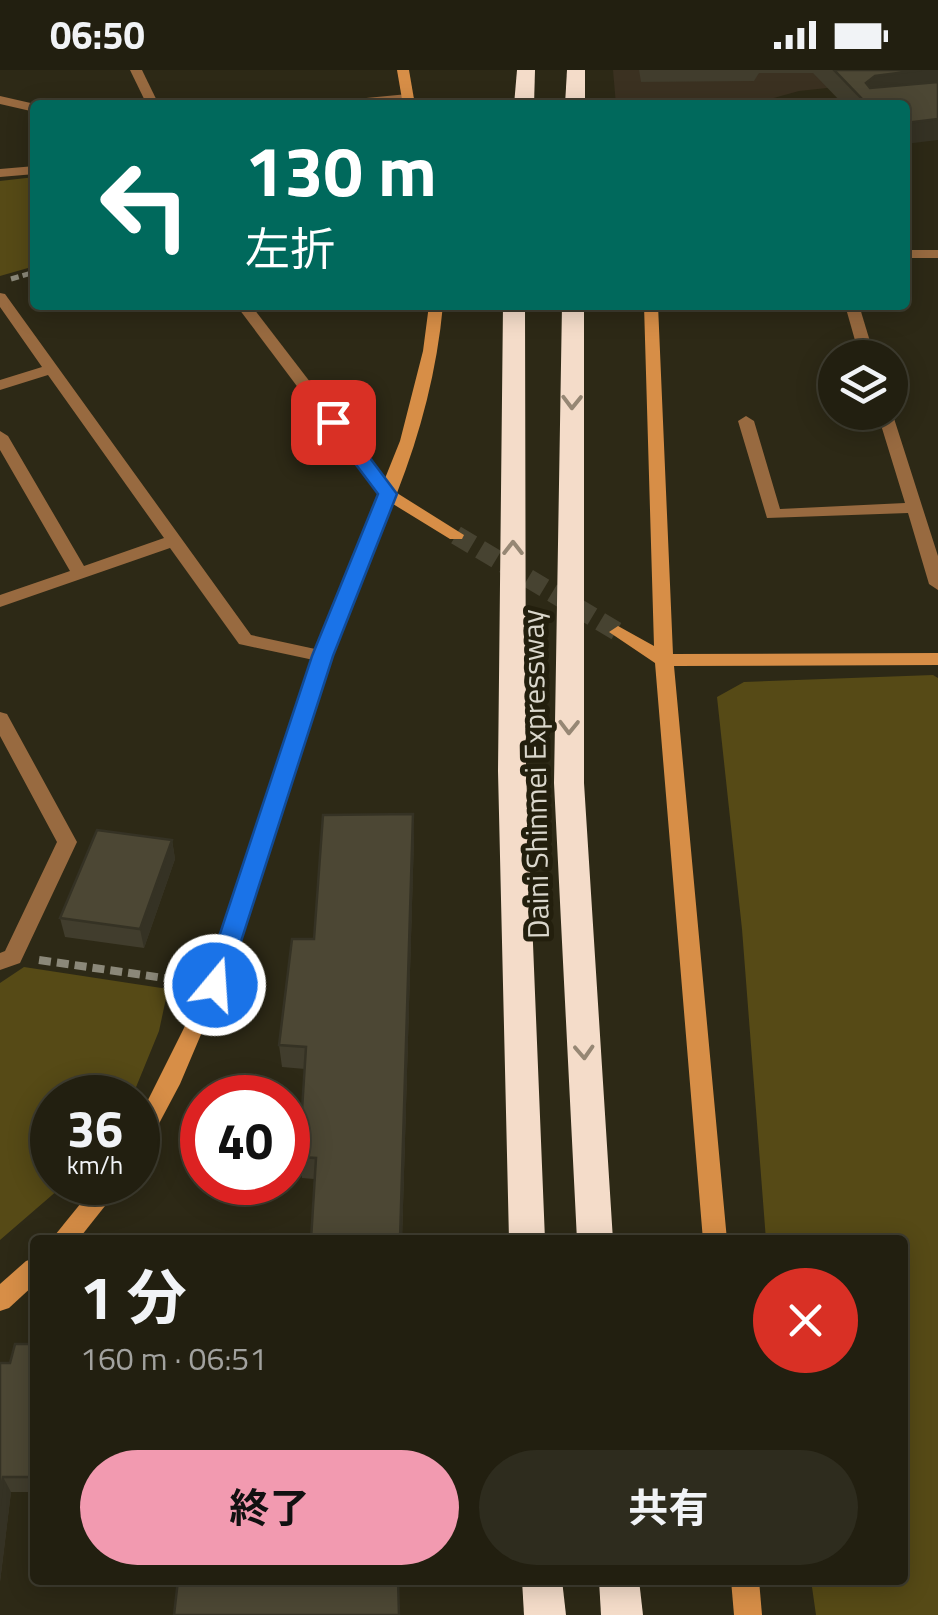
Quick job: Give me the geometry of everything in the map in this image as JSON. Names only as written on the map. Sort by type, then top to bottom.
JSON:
[{"type":"highway","points":[[524,100],[526,70]]},
{"type":"highway","points":[[576,70],[576,100]]},
{"type":"highway","name":"Daini Shinmei Expressway","points":[[514,310],[512,771],[527,1235]]},
{"type":"highway","name":"Daini Shinmei Expressway","points":[[574,310],[569,783],[595,1235]]},
{"type":"highway","points":[[542,1585],[545,1615]]},
{"type":"highway","points":[[619,1585],[622,1615]]},
{"type":"street","points":[[136,70],[151,100]]},
{"type":"street","points":[[403,70],[408,100]]},
{"type":"street","points":[[0,100],[30,107]]},
{"type":"street","points":[[0,174],[30,171]]},
{"type":"street","points":[[910,254],[938,254]]},
{"type":"street","points":[[0,297],[245,640],[322,656]]},
{"type":"street","points":[[247,310],[387,494],[456,536]]},
{"type":"street","points":[[160,1104],[215,985],[322,656],[387,494],[434,352],[436,310]]},
{"type":"street","points":[[650,310],[664,660],[715,1235]]},
{"type":"street","points":[[854,310],[863,340]]},
{"type":"street","points":[[0,386],[52,369]]},
{"type":"street","points":[[746,421],[773,514],[914,508]]},
{"type":"street","points":[[890,430],[938,584]]},
{"type":"street","points":[[0,436],[80,573]]},
{"type":"street","points":[[0,601],[176,540]]},
{"type":"street","points":[[618,632],[664,660],[938,659]]},
{"type":"street","points":[[0,719],[68,842],[6,959]]},
{"type":"street","points":[[67,1235],[93,1205]]},
{"type":"street","points":[[0,1300],[30,1273]]},
{"type":"street","points":[[745,1585],[748,1615]]},
{"type":"path","points":[[6,959],[215,985]]},
{"type":"shaded area","points":[[613,70],[938,70],[938,76],[799,91],[767,100],[616,100]]},
{"type":"shaded area","points":[[30,178],[30,267],[0,276],[0,181]]},
{"type":"shaded area","points":[[933,675],[938,678],[938,1615],[816,1615],[812,1585],[908,1585],[908,1235],[766,1235],[742,929],[717,697],[744,682]]},
{"type":"shaded area","points":[[24,967],[168,989],[159,1031],[141,1075],[30,1075],[30,1205],[41,1205],[0,1240],[0,983]]},
{"type":"building","points":[[834,70],[921,70],[875,76],[866,83],[870,88],[938,82],[938,119],[910,122],[910,100],[863,100]]},
{"type":"building","points":[[413,814],[400,1235],[311,1235],[316,1158],[310,1158],[306,1047],[279,1045],[292,939],[314,939],[323,815]]},
{"type":"building","points":[[97,830],[172,840],[140,929],[60,918]]},
{"type":"building","points":[[15,1344],[30,1344],[30,1477],[3,1477],[0,1505],[0,1363],[10,1363]]},
{"type":"building","points":[[177,1585],[398,1585],[399,1615],[174,1615]]},
{"type":"tunnel","points":[[456,535],[618,632]]},
{"type":"route","points":[[215,985],[322,656],[387,494],[333,422]]}]
